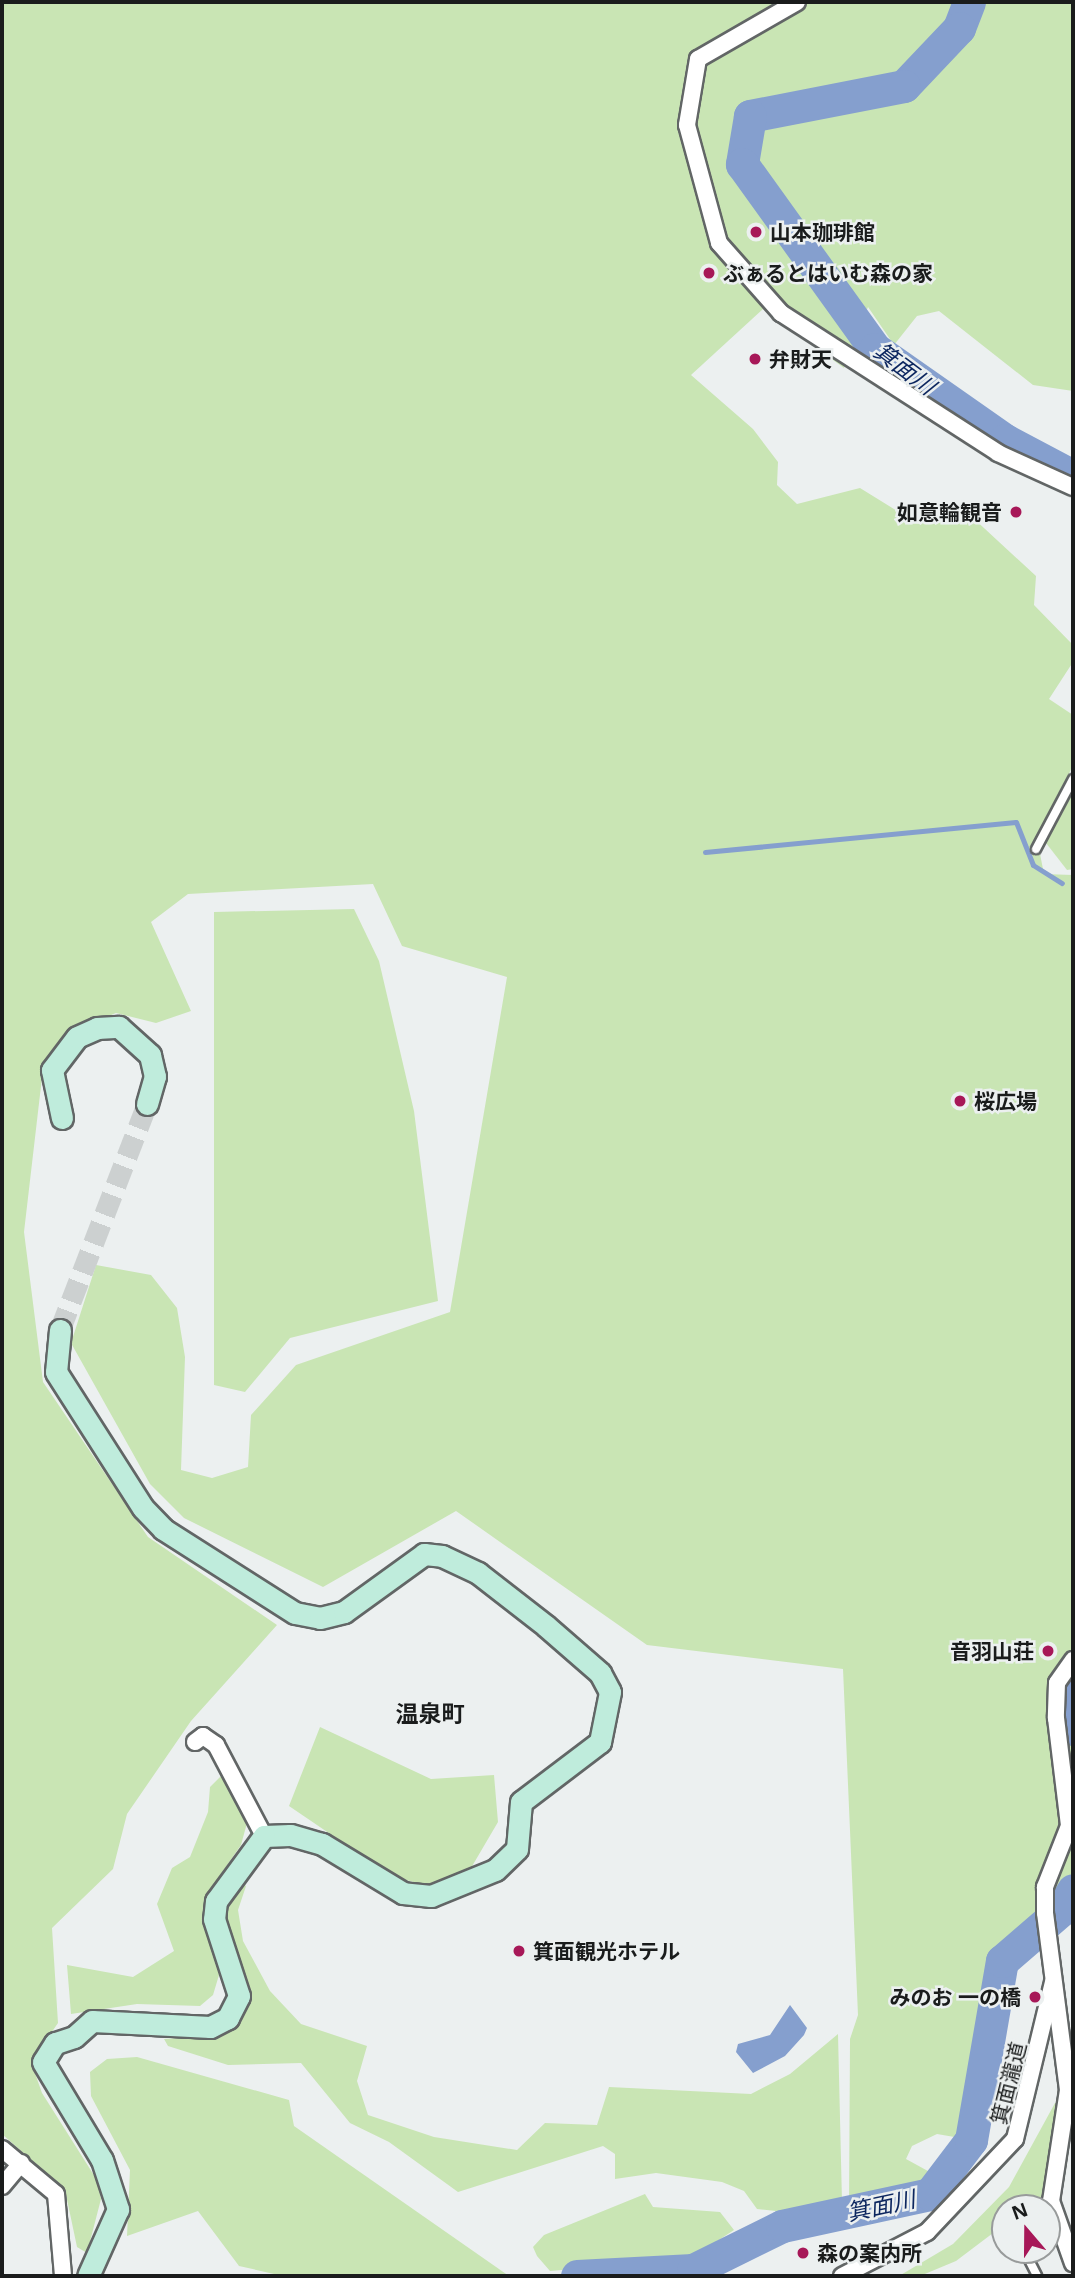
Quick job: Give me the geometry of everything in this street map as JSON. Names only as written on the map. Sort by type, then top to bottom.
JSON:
[{"type":"street","points":[[797,2],[698,59],[687,125],[719,243],[736,269],[801,327],[998,453],[1073,487]]},
{"type":"street","points":[[62,1118],[52,1070],[76,1037],[97,1028],[119,1027],[150,1055],[155,1076],[147,1104]]},
{"type":"street","points":[[60,1330],[56,1372],[143,1508],[163,1529],[295,1613],[320,1618],[344,1612],[424,1554],[442,1556],[478,1573],[546,1626],[600,1673],[610,1692],[600,1742],[577,1765],[535,1787],[521,1802],[516,1849],[464,1885],[431,1896],[402,1893],[322,1844],[290,1835],[264,1836]]},
{"type":"street","points":[[1073,1660],[1057,1683],[1056,1718],[1069,1826],[1045,1887],[1045,1913],[1068,2090],[1051,2201],[1073,2263]]},
{"type":"street","points":[[195,1742],[203,1737],[216,1745],[264,1836]]},
{"type":"street","points":[[88,2276],[111,2235],[118,2210],[115,2189],[43,2062],[55,2043],[74,2037],[92,2021],[210,2027],[228,2018],[239,1996],[214,1919],[216,1900],[264,1836]]},
{"type":"street","name":"箕面瀧道","points":[[842,2276],[927,2232],[1015,2139],[1053,1982]]},
{"type":"street","points":[[2,2149],[56,2194],[63,2276]]},
{"type":"street","points":[[2,2186],[21,2163]]},
{"type":"lane","points":[[1036,849],[1073,779]]},
{"type":"green space","points":[[2,2],[1073,2],[1073,391],[1033,385],[939,311],[917,316],[894,345],[868,307],[844,368],[763,309],[691,375],[753,429],[778,462],[777,485],[797,504],[860,488],[915,522],[971,516],[1036,576],[1034,605],[1073,645],[1073,662],[1049,699],[1073,715],[1073,764],[1039,849],[1044,874],[1073,875],[1073,1920],[1055,1938],[1039,1914],[994,1959],[966,2139],[937,2134],[912,2146],[906,2159],[937,2176],[925,2191],[849,2205],[850,2039],[858,2015],[843,1669],[647,1645],[456,1511],[323,1587],[184,1518],[150,1484],[71,1343],[96,1265],[151,1275],[177,1308],[185,1357],[181,1470],[212,1478],[248,1467],[251,1415],[296,1365],[450,1312],[507,977],[402,946],[373,884],[188,894],[151,922],[191,1011],[156,1023],[116,1013],[73,1031],[43,1069],[24,1232],[43,1382],[148,1537],[277,1625],[191,1721],[127,1814],[113,1869],[52,1928],[58,2023],[31,2062],[42,2093],[97,2180],[101,2199],[87,2253],[77,2247],[65,2190],[2,2134]]},
{"type":"green space","points":[[1073,788],[1073,869],[1067,870],[1046,843]]},
{"type":"green space","points":[[354,909],[379,961],[414,1111],[438,1301],[290,1338],[245,1392],[214,1385],[214,912]]},
{"type":"green space","points":[[320,1727],[431,1779],[494,1775],[498,1822],[471,1868],[428,1886],[392,1876],[289,1806]]},
{"type":"green space","points":[[223,1774],[247,1823],[241,1845],[207,1894],[219,1975],[213,1995],[200,2006],[137,2004],[71,2014],[67,1965],[133,1977],[174,1951],[157,1904],[172,1868],[190,1857],[208,1812],[210,1787]]},
{"type":"green space","points":[[236,1878],[246,1886],[238,1910],[243,1941],[270,1991],[301,2024],[367,2046],[357,2081],[368,2115],[434,2137],[517,2150],[545,2123],[597,2125],[609,2087],[751,2094],[790,2074],[838,2034],[842,2202],[795,2213],[757,2209],[744,2191],[722,2182],[656,2173],[615,2179],[615,2154],[603,2146],[458,2192],[389,2142],[350,2123],[301,2063],[228,2065],[168,2046],[164,2039],[208,2036],[237,2016],[220,1918]]},
{"type":"green space","points":[[137,2057],[289,2100],[294,2126],[509,2276],[283,2276],[239,2266],[198,2211],[127,2236],[130,2170],[91,2096],[90,2072],[107,2059]]},
{"type":"green space","points":[[1062,2101],[1048,2194],[1002,2194],[1009,2187],[1055,2103]]},
{"type":"green space","points":[[645,2194],[653,2207],[720,2212],[734,2230],[690,2259],[550,2271],[537,2256],[533,2247],[544,2235]]},
{"type":"green space","points":[[991,2205],[991,2235],[956,2261],[920,2276],[899,2276],[953,2244]]},
{"type":"water","points":[[790,2005],[807,2028],[804,2035],[785,2056],[753,2073],[736,2052],[738,2044],[770,2035]]},
{"type":"waterway","name":"箕面川","points":[[969,2],[959,28],[904,86],[750,116],[742,164],[875,349],[1005,440],[1073,476]]},
{"type":"waterway","points":[[705,852],[1016,822],[1033,865],[1062,883]]},
{"type":"waterway","name":"箕面川","points":[[1073,1684],[1073,1729]]},
{"type":"waterway","name":"箕面川","points":[[577,2276],[693,2270],[782,2226],[930,2194],[971,2140],[1002,1961],[1061,1910],[1073,1890]]},
{"type":"tunnel","points":[[60,1330],[147,1104]]},
{"type":"place","name":"山本珈琲館","points":[[756,232]]},
{"type":"place","name":"ぶぁるとはいむ森の家","points":[[709,273]]},
{"type":"place","name":"弁財天","points":[[755,359]]},
{"type":"place","name":"如意輪観音","points":[[1016,512]]},
{"type":"place","name":"桜広場","points":[[960,1101]]},
{"type":"place","name":"音羽山荘","points":[[1048,1651]]},
{"type":"place","name":"箕面観光ホテル","points":[[519,1951]]},
{"type":"place","name":"みのお 一の橋","points":[[1035,1997]]},
{"type":"place","name":"森の案内所","points":[[803,2253]]},
{"type":"district","name":"温泉町","points":[[430,1713]]}]
